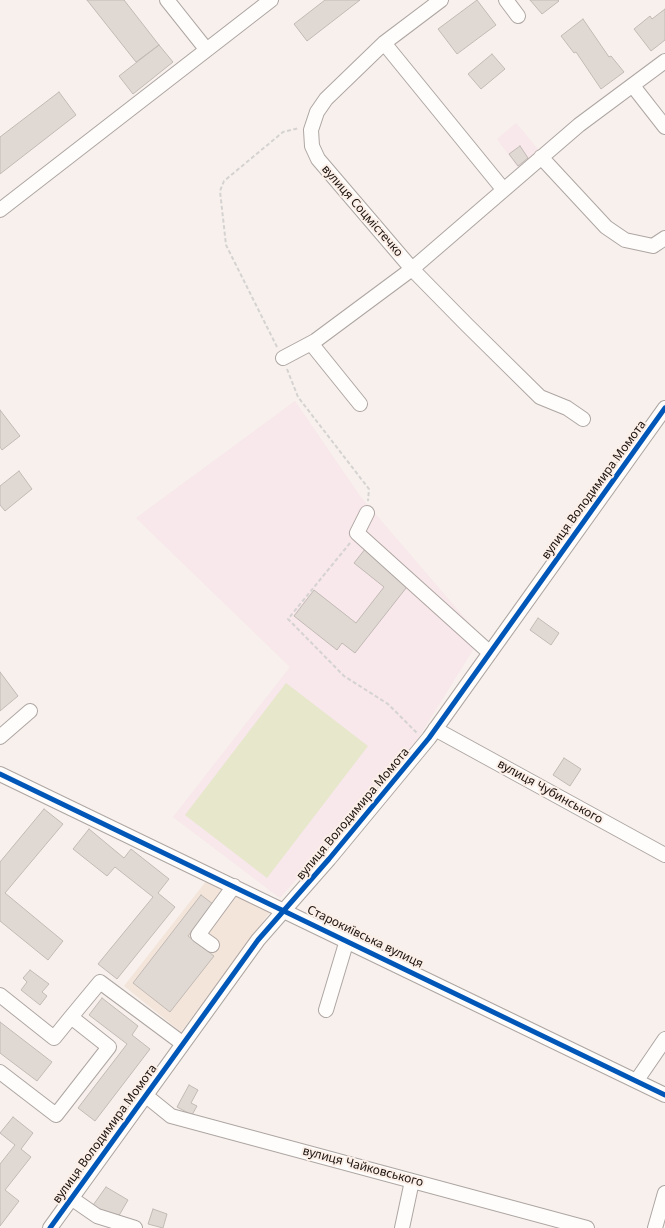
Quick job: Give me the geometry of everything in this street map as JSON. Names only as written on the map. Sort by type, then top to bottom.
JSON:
[{"type":"street","points":[[168,0],[211,45]]},
{"type":"street","points":[[0,210],[271,0]]},
{"type":"street","points":[[311,130],[317,112],[326,99],[384,43],[441,0]]},
{"type":"street","points":[[506,0],[518,16]]},
{"type":"street","points":[[384,43],[503,189]]},
{"type":"street","name":"вулиця Соцмістечко","points":[[282,358],[315,341],[412,269],[579,125],[665,61]]},
{"type":"street","points":[[633,86],[665,127]]},
{"type":"street","name":"вулиця Соцмістечко","points":[[311,130],[312,146],[318,159],[412,269],[540,397],[567,408],[582,419]]},
{"type":"street","points":[[541,157],[606,228],[625,240],[653,246],[665,238]]},
{"type":"street","points":[[315,341],[314,347],[360,404]]},
{"type":"street","name":"вулиця Володимира Момота","points":[[50,1228],[258,940],[426,742],[665,408]]},
{"type":"street","points":[[368,513],[357,533],[490,653]]},
{"type":"street","points":[[0,737],[30,711]]},
{"type":"street","name":"вулиця Чубинського","points":[[435,729],[665,855]]},
{"type":"street","name":"Старокиївська вулиця","points":[[0,774],[665,1095]]},
{"type":"street","points":[[212,946],[198,935],[234,886]]},
{"type":"street","points":[[326,1010],[347,940]]},
{"type":"street","points":[[0,995],[54,1038],[100,982],[182,1044]]},
{"type":"street","points":[[0,1072],[56,1115],[110,1047],[71,1017]]},
{"type":"street","points":[[637,1080],[665,1039]]},
{"type":"street","name":"вулиця Чайковського","points":[[145,1094],[171,1116],[587,1228]]},
{"type":"street","points":[[402,1228],[412,1181]]},
{"type":"street","points":[[655,1228],[665,1193]]},
{"type":"street","points":[[71,1198],[97,1216],[135,1228]]},
{"type":"path","points":[[311,130],[295,127],[283,132],[224,181],[220,190],[226,244],[282,358],[298,397],[369,489],[368,513]]},
{"type":"path","points":[[357,533],[288,619],[344,676],[388,704],[426,742]]},
{"type":"shaded area","points":[[516,123],[542,154],[521,172],[497,139]]},
{"type":"shaded area","points":[[295,401],[360,496],[481,637],[417,740],[280,898],[173,817],[290,667],[136,518]]},
{"type":"shaded area","points":[[207,880],[270,912],[181,1032],[124,986]]},
{"type":"green space","points":[[286,683],[368,746],[267,878],[185,815]]},
{"type":"building","points":[[87,0],[124,0],[159,45],[136,62]]},
{"type":"building","points":[[325,0],[360,0],[307,41],[294,24]]},
{"type":"building","points":[[477,0],[496,25],[457,54],[438,29]]},
{"type":"building","points":[[530,0],[558,0],[559,1],[542,14]]},
{"type":"building","points":[[665,9],[665,40],[651,51],[634,29],[650,16],[652,19]]},
{"type":"building","points":[[583,19],[609,57],[611,56],[624,72],[601,89],[576,52],[574,53],[561,36]]},
{"type":"building","points":[[159,45],[173,62],[133,94],[119,76]]},
{"type":"building","points":[[492,54],[505,69],[481,89],[468,74]]},
{"type":"building","points":[[59,92],[76,115],[0,174],[0,137]]},
{"type":"building","points":[[520,146],[528,158],[518,166],[509,154]]},
{"type":"building","points":[[0,410],[20,436],[2,450],[0,447]]},
{"type":"building","points":[[19,471],[32,489],[5,511],[0,505],[0,486]]},
{"type":"building","points":[[366,548],[410,583],[355,653],[342,643],[337,650],[294,616],[314,590],[356,623],[384,587],[354,563]]},
{"type":"building","points":[[538,618],[559,633],[551,645],[530,630]]},
{"type":"building","points":[[0,672],[18,696],[0,711]]},
{"type":"building","points":[[564,758],[581,769],[570,786],[553,775]]},
{"type":"building","points":[[44,809],[63,824],[5,893],[63,941],[48,960],[0,921],[0,862]]},
{"type":"building","points":[[89,829],[124,858],[131,849],[169,879],[158,893],[175,907],[117,979],[98,964],[153,897],[115,867],[107,876],[73,849]]},
{"type":"building","points":[[201,895],[213,904],[188,936],[214,956],[170,1012],[133,983]]},
{"type":"building","points":[[30,970],[49,984],[42,992],[47,996],[40,1005],[21,990],[27,982],[23,978]]},
{"type":"building","points":[[102,998],[138,1026],[132,1035],[150,1049],[95,1121],[78,1108],[127,1044],[89,1015]]},
{"type":"building","points":[[0,1022],[52,1062],[37,1081],[0,1053]]},
{"type":"building","points":[[189,1085],[198,1090],[191,1103],[197,1106],[192,1115],[177,1107]]},
{"type":"building","points":[[13,1117],[33,1133],[21,1149],[31,1157],[5,1190],[19,1201],[0,1226],[0,1164],[15,1145],[0,1133]]},
{"type":"building","points":[[106,1187],[128,1200],[117,1219],[91,1208]]},
{"type":"building","points":[[153,1209],[167,1214],[163,1228],[148,1224]]},
{"type":"cycle path","points":[[50,1228],[258,940],[329,859],[429,738],[665,408]]},
{"type":"cycle path","points":[[0,774],[665,1095]]}]
